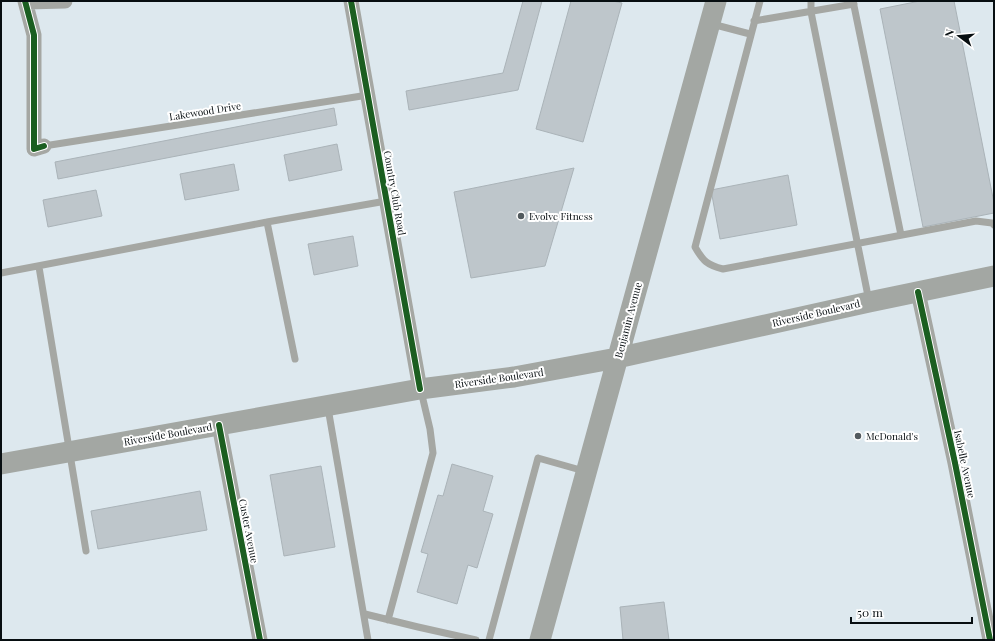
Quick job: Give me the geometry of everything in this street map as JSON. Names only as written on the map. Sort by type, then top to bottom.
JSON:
[{"type":"main road","name":"Benjamin Avenue","points":[[540,640],[716,1]]},
{"type":"main road","name":"Riverside Boulevard","points":[[1,464],[420,389],[514,377],[617,358],[994,276]]},
{"type":"street","points":[[44,146],[34,150],[34,35],[26,1],[65,1]]},
{"type":"street","name":"Country Club Road","points":[[351,1],[420,389]]},
{"type":"street","name":"Isabelle Avenue","points":[[918,292],[957,471],[990,640]]},
{"type":"street","name":"Custer Avenue","points":[[219,425],[260,640]]},
{"type":"lane","points":[[760,1],[750,34],[695,247],[701,258],[710,266],[723,269],[976,220],[992,223],[994,225]]},
{"type":"lane","points":[[811,1],[811,12],[869,302]]},
{"type":"lane","points":[[754,21],[811,12],[854,3],[901,235]]},
{"type":"lane","points":[[710,23],[750,34]]},
{"type":"lane","name":"Lakewood Drive","points":[[44,146],[368,94]]},
{"type":"lane","points":[[1,273],[386,200]]},
{"type":"lane","points":[[267,222],[295,359]]},
{"type":"lane","points":[[39,267],[86,551]]},
{"type":"lane","points":[[388,620],[433,453],[430,429],[420,389]]},
{"type":"lane","points":[[328,406],[365,614],[368,640]]},
{"type":"lane","points":[[489,640],[538,458],[587,472]]},
{"type":"lane","points":[[365,614],[476,640]]},
{"type":"building","points":[[523,1],[542,1],[518,90],[409,110],[406,91],[503,73]]},
{"type":"building","points":[[571,1],[613,1],[622,3],[583,142],[536,129]]},
{"type":"building","points":[[920,1],[954,1],[994,203],[994,213],[923,227],[880,9]]},
{"type":"building","points":[[334,108],[337,125],[58,179],[55,162]]},
{"type":"building","points":[[337,144],[342,170],[289,181],[284,155]]},
{"type":"building","points":[[234,164],[239,190],[185,200],[180,174]]},
{"type":"building","points":[[574,168],[545,266],[471,278],[454,192]]},
{"type":"building","points":[[788,175],[797,225],[720,239],[711,190]]},
{"type":"building","points":[[96,190],[102,216],[48,227],[43,200]]},
{"type":"building","points":[[353,236],[358,266],[314,275],[308,244]]},
{"type":"building","points":[[452,464],[493,476],[483,511],[493,514],[477,568],[468,565],[457,604],[417,592],[428,554],[421,552],[438,495],[443,496]]},
{"type":"building","points":[[321,466],[335,547],[284,556],[270,475]]},
{"type":"building","points":[[200,491],[207,530],[98,549],[91,511]]},
{"type":"building","points":[[664,602],[669,640],[623,640],[620,607]]},
{"type":"cycle path","points":[[25,1],[34,35],[34,149],[44,146]]},
{"type":"cycle path","points":[[351,1],[420,389]]},
{"type":"cycle path","points":[[918,292],[955,463],[990,640]]},
{"type":"cycle path","points":[[219,425],[260,640]]},
{"type":"place","name":"Evolve Fitness","points":[[521,216]]},
{"type":"place","name":"McDonald's","points":[[858,436]]}]
